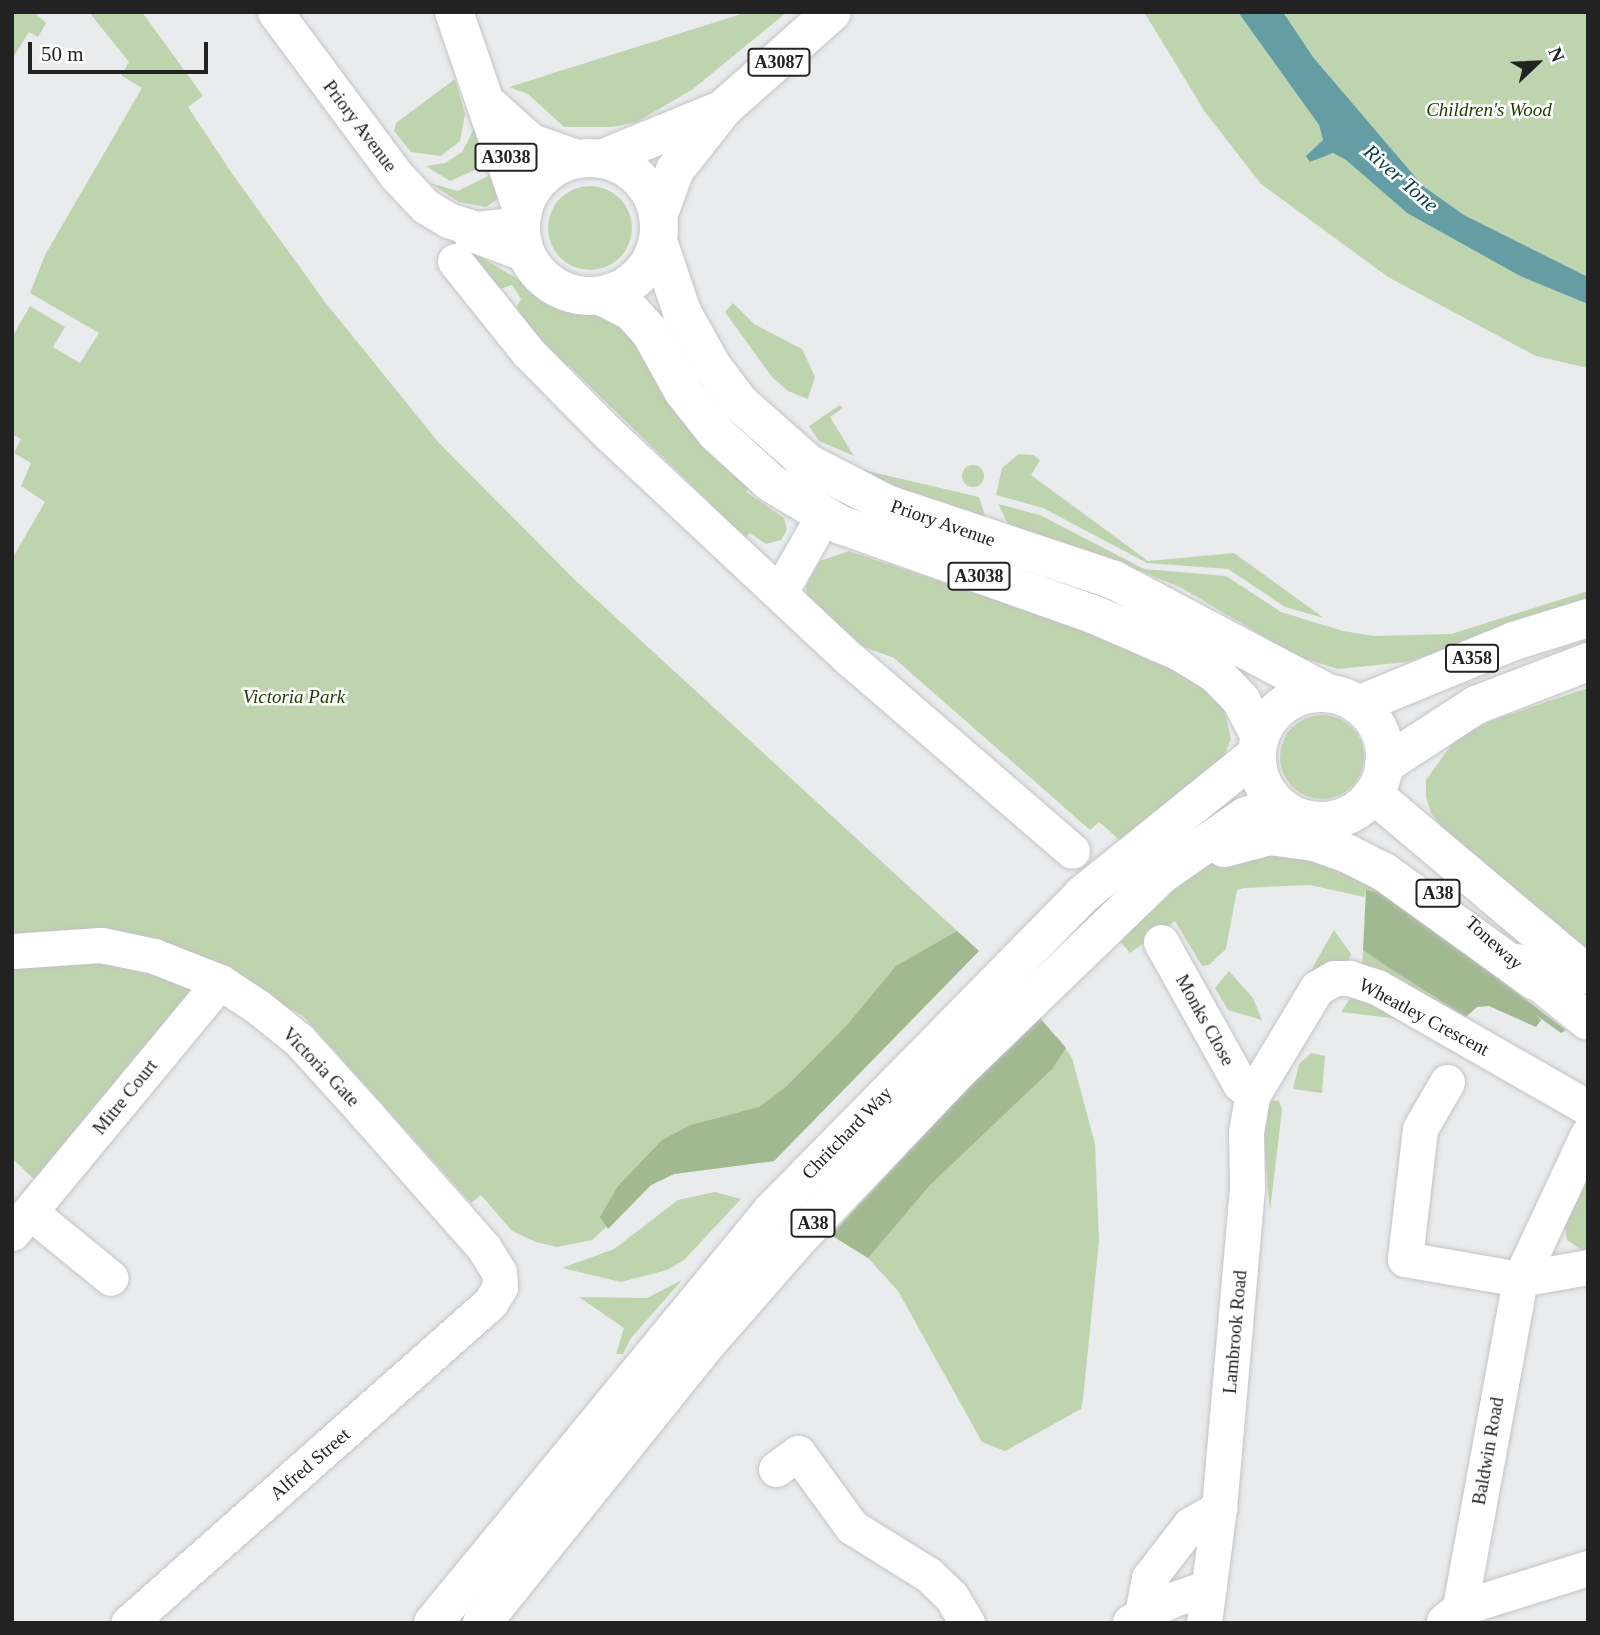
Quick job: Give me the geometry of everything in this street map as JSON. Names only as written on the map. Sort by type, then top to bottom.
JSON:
[{"type":"main road","name":"A3038","points":[[454,12],[487,103],[523,230],[549,283],[582,296],[601,296]]},
{"type":"main road","name":"A3087","points":[[658,229],[675,170],[724,108],[832,12]]},
{"type":"main road","name":"A3038","points":[[487,103],[531,143],[632,172],[653,199],[658,229]]},
{"type":"main road","name":"A3087","points":[[589,159],[724,108]]},
{"type":"main road","name":"A3038","points":[[523,230],[542,177],[589,159]]},
{"type":"main road","points":[[601,296],[638,278],[658,229]]},
{"type":"main road","name":"Priory Avenue","points":[[658,229],[682,312],[712,366],[740,403],[808,464],[887,504],[1114,580],[1343,699]]},
{"type":"main road","name":"Priory Avenue","points":[[601,296],[631,311],[650,332],[682,391],[749,466],[823,516],[901,549],[1095,615],[1180,652],[1216,674],[1241,700],[1258,745]]},
{"type":"main road","name":"A358","points":[[1343,699],[1588,618]]},
{"type":"main road","name":"A358","points":[[1378,779],[1476,705],[1588,662]]},
{"type":"main road","name":"A38","points":[[1258,745],[1267,721],[1293,699],[1343,699]]},
{"type":"main road","points":[[1329,820],[1354,811],[1378,779],[1379,731],[1343,699]]},
{"type":"main road","points":[[1258,745],[1262,783],[1280,806]]},
{"type":"main road","name":"Chritchard Way","points":[[433,1623],[772,1211],[1082,895],[1258,745]]},
{"type":"main road","name":"Toneway","points":[[1378,779],[1588,975]]},
{"type":"main road","name":"A38","points":[[1280,806],[1312,820],[1329,820]]},
{"type":"main road","name":"Chritchard Way","points":[[482,1623],[709,1341],[799,1238],[954,1074],[1114,917],[1183,859],[1245,816],[1280,806]]},
{"type":"main road","name":"Toneway","points":[[1329,820],[1361,835],[1430,886],[1535,981],[1588,1021]]},
{"type":"main road","points":[[1183,859],[1270,836],[1314,842],[1348,854],[1384,872],[1535,981]]},
{"type":"street","name":"Priory Avenue","points":[[275,12],[403,182],[425,206],[497,247],[523,230]]},
{"type":"street","points":[[455,261],[503,303],[607,432],[782,590],[851,660],[1072,851]]},
{"type":"street","points":[[782,590],[823,516]]},
{"type":"street","name":"Monks Close","points":[[1161,942],[1240,1084],[1253,1094]]},
{"type":"street","name":"Victoria Gate","points":[[12,951],[101,946],[154,956],[220,982],[299,1040],[484,1248],[499,1272],[499,1287],[490,1303]]},
{"type":"street","name":"Wheatley Crescent","points":[[1281,1048],[1317,988],[1334,978],[1349,978],[1377,988],[1588,1108]]},
{"type":"street","name":"Mitre Court","points":[[111,1278],[21,1222],[220,982]]},
{"type":"street","name":"Lambrook Road","points":[[1204,1623],[1219,1508],[1247,1189],[1246,1132],[1253,1094],[1281,1048]]},
{"type":"street","points":[[1447,1082],[1420,1129],[1403,1274],[1520,1279],[1588,1267]]},
{"type":"street","name":"Baldwin Road","points":[[1452,1618],[1520,1279],[1588,1134]]},
{"type":"street","name":"Alfred Street","points":[[128,1623],[490,1303]]},
{"type":"street","points":[[798,1453],[852,1527],[929,1575],[951,1596],[967,1623]]},
{"type":"street","points":[[1135,1618],[1149,1578],[1190,1525],[1219,1508]]},
{"type":"street","points":[[1452,1618],[1588,1568]]},
{"type":"street","points":[[1135,1618],[1209,1587]]},
{"type":"green space","points":[[12,12],[34,12],[46,23],[38,37],[29,32],[12,59]]},
{"type":"green space","name":"Victoria Park","points":[[89,12],[142,12],[203,96],[188,107],[233,175],[325,302],[439,443],[576,581],[979,951],[774,1161],[674,1174],[651,1185],[592,1240],[557,1247],[536,1242],[512,1231],[481,1195],[471,1203],[303,1016],[215,967],[36,1181],[12,1158],[12,559],[45,502],[21,486],[31,463],[14,453],[21,439],[12,434],[12,337],[30,306],[65,327],[53,347],[80,363],[99,333],[30,293],[45,255],[142,88],[121,75],[129,62]]},
{"type":"green space","points":[[748,12],[787,12],[693,89],[637,122],[612,127],[564,127],[528,94],[509,87]]},
{"type":"green space","points":[[1144,12],[1238,12],[1319,125],[1323,139],[1310,162],[1333,153],[1346,160],[1407,213],[1520,276],[1588,304],[1588,368],[1536,356],[1388,277],[1261,184],[1205,112]]},
{"type":"green space","name":"Children's Wood","points":[[1283,12],[1588,12],[1588,277],[1464,215],[1423,186],[1313,57]]},
{"type":"green space","points":[[455,79],[465,114],[460,141],[441,156],[411,152],[394,131],[396,123]]},
{"type":"green space","points":[[474,129],[491,163],[450,181],[426,166],[445,163],[462,152]]},
{"type":"green space","points":[[502,169],[499,198],[486,207],[459,202],[430,183],[458,191]]},
{"type":"green space","points":[[590,186],[606,189],[620,198],[629,212],[632,228],[629,244],[620,258],[606,267],[590,270],[574,267],[560,258],[551,244],[548,228],[551,212],[560,198],[574,189]]},
{"type":"green space","points":[[460,245],[543,294],[623,323],[751,486],[746,492],[784,518],[787,530],[781,540],[766,544],[750,533],[744,539],[716,518],[711,504],[569,366],[559,364],[515,310],[521,299],[512,285],[500,289]]},
{"type":"green space","points":[[733,303],[754,324],[802,349],[815,377],[808,399],[788,391],[772,377],[725,312]]},
{"type":"green space","points":[[840,405],[843,408],[830,417],[854,456],[819,441],[809,426]]},
{"type":"green space","points":[[1019,454],[1033,455],[1040,460],[1031,475],[1148,561],[1234,553],[1324,618],[1285,607],[1228,569],[1147,563],[1043,508],[996,495],[1002,468]]},
{"type":"green space","points":[[838,464],[979,497],[990,531]]},
{"type":"green space","points":[[973,465],[981,468],[984,476],[981,484],[973,487],[965,484],[962,476],[965,468]]},
{"type":"green space","points":[[998,504],[1040,515],[1144,569],[1226,576],[1281,612],[1343,631],[1374,636],[1451,634],[1588,591],[1588,602],[1407,662],[1338,669],[1297,656],[1180,587],[1101,555],[1010,528]]},
{"type":"green space","points":[[849,551],[1141,648],[1186,669],[1223,705],[1231,739],[1224,756],[1121,841],[1099,822],[1090,830],[894,658],[840,638],[807,599],[806,586],[820,561]]},
{"type":"green space","points":[[1588,688],[1588,958],[1452,840],[1431,813],[1426,797],[1426,780],[1455,740],[1490,721]]},
{"type":"green space","points":[[1322,715],[1338,718],[1352,727],[1361,741],[1364,757],[1361,773],[1352,787],[1338,796],[1322,799],[1306,796],[1292,787],[1283,773],[1280,757],[1283,741],[1292,727],[1306,718]]},
{"type":"green space","points":[[1264,848],[1353,866],[1404,907],[1366,891],[1364,897],[1310,885],[1245,888],[1237,890],[1226,949],[1209,965],[1202,966],[1175,921],[1130,953],[1119,940],[1119,933],[1205,864]]},
{"type":"green space","points":[[1366,890],[1381,893],[1404,907],[1566,1030],[1561,1033],[1536,1015],[1541,1020],[1536,1027],[1489,1006],[1477,1007],[1466,1017],[1363,950]]},
{"type":"green space","points":[[1334,930],[1351,954],[1348,963],[1327,964],[1310,972]]},
{"type":"green space","points":[[957,931],[979,951],[774,1161],[674,1174],[651,1185],[608,1229],[600,1217],[618,1186],[662,1140],[691,1125],[759,1107],[786,1087],[847,1025],[896,966]]},
{"type":"green space","points":[[1363,950],[1466,1017],[1461,1023],[1362,966]]},
{"type":"green space","points":[[1229,971],[1253,998],[1262,1020],[1228,1010],[1215,988]]},
{"type":"green space","points":[[1355,991],[1399,1019],[1341,1012]]},
{"type":"green space","points":[[1039,1017],[1066,1048],[1052,1069],[930,1185],[868,1258],[831,1235],[1024,1027]]},
{"type":"green space","points":[[1057,1036],[1072,1058],[1095,1144],[1099,1240],[1083,1399],[1081,1409],[1005,1451],[982,1442],[898,1291],[868,1258],[831,1235]]},
{"type":"green space","points":[[1311,1053],[1325,1056],[1322,1093],[1293,1089],[1299,1064]]},
{"type":"green space","points":[[1268,1101],[1279,1101],[1282,1110],[1270,1211],[1262,1121]]},
{"type":"green space","points":[[1588,1167],[1588,1254],[1567,1240],[1563,1216]]},
{"type":"green space","points":[[715,1192],[741,1199],[684,1260],[667,1270],[621,1282],[562,1268],[614,1249],[678,1200]]},
{"type":"green space","points":[[682,1280],[631,1338],[623,1354],[616,1354],[624,1328],[579,1297],[647,1298]]},
{"type":"water","name":"River Tone","points":[[1238,12],[1283,12],[1313,57],[1423,186],[1464,215],[1588,277],[1588,304],[1520,276],[1407,213],[1346,160],[1333,153],[1310,162],[1306,156],[1323,140],[1319,125]]}]
